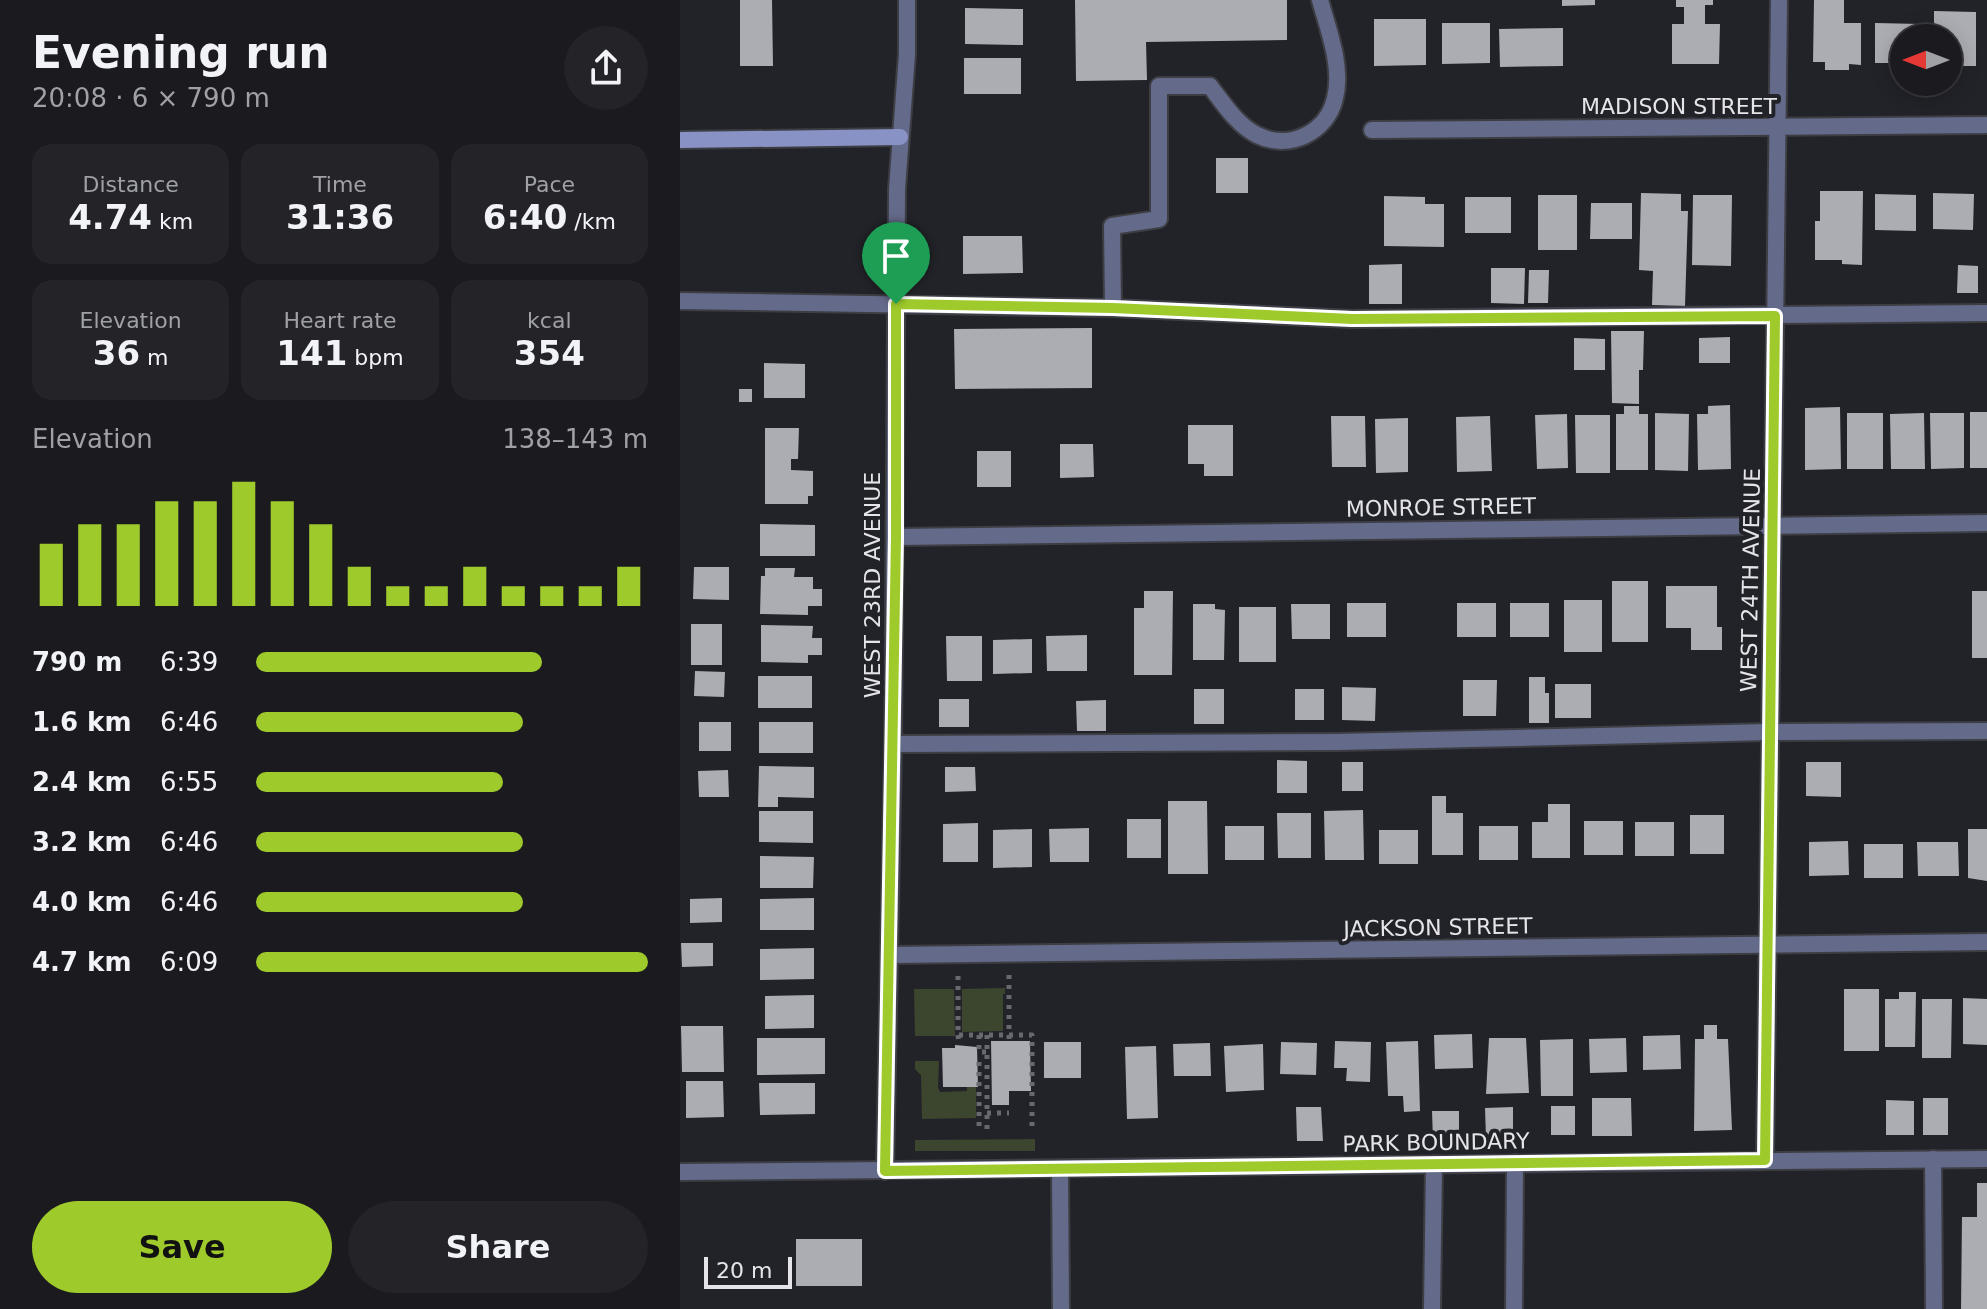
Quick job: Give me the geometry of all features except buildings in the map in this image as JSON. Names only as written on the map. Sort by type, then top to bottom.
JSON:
[{"type":"street","name":"WEST 23RD AVENUE","points":[[885,1171],[896,537],[897,189],[907,54],[907,0]]},
{"type":"street","points":[[1113,308],[1112,226],[1159,219],[1159,86],[1210,86],[1243,126],[1270,140],[1284,141],[1310,134],[1322,125],[1330,112],[1336,86],[1332,50],[1320,0]]},
{"type":"street","name":"WEST 24TH AVENUE","points":[[1765,1160],[1779,0]]},
{"type":"street","name":"MADISON STREET","points":[[1372,130],[1987,125]]},
{"type":"street","points":[[680,140],[900,137]]},
{"type":"street","points":[[680,301],[1113,308],[1352,319],[1987,313]]},
{"type":"street","name":"MONROE STREET","points":[[896,537],[1987,523]]},
{"type":"street","points":[[893,744],[1353,742],[1770,732],[1987,731]]},
{"type":"street","name":"JACKSON STREET","points":[[889,955],[1987,942]]},
{"type":"street","points":[[1933,1159],[1934,1309]]},
{"type":"street","name":"PARK BOUNDARY","points":[[885,1171],[1987,1159]]},
{"type":"street","points":[[1514,1309],[1515,1163]]},
{"type":"street","points":[[1432,1309],[1434,1164]]},
{"type":"street","points":[[1060,1169],[1061,1309]]},
{"type":"street","points":[[680,1172],[885,1171]]},
{"type":"path","points":[[1009,954],[1009,1038]]},
{"type":"path","points":[[958,955],[959,1045]]},
{"type":"path","points":[[958,1035],[1009,1038],[1032,1035],[1032,1129]]},
{"type":"path","points":[[979,1035],[979,1052],[989,1052]]},
{"type":"path","points":[[987,1035],[987,1129]]},
{"type":"path","points":[[979,1062],[979,1129]]},
{"type":"path","points":[[987,1113],[1009,1113]]},
{"type":"green space","points":[[1005,988],[1003,1031],[962,1032],[962,989]]},
{"type":"green space","points":[[914,989],[954,989],[955,1036],[915,1036]]},
{"type":"green space","points":[[915,1061],[939,1061],[940,1092],[967,1091],[967,1087],[976,1087],[976,1118],[922,1119],[921,1075],[915,1069]]},
{"type":"green space","points":[[1035,1139],[1035,1151],[915,1151],[915,1140]]},
{"type":"route","points":[[896,304],[1113,308],[1352,319],[1775,316],[1765,1160],[885,1171],[896,537],[896,304]]}]
